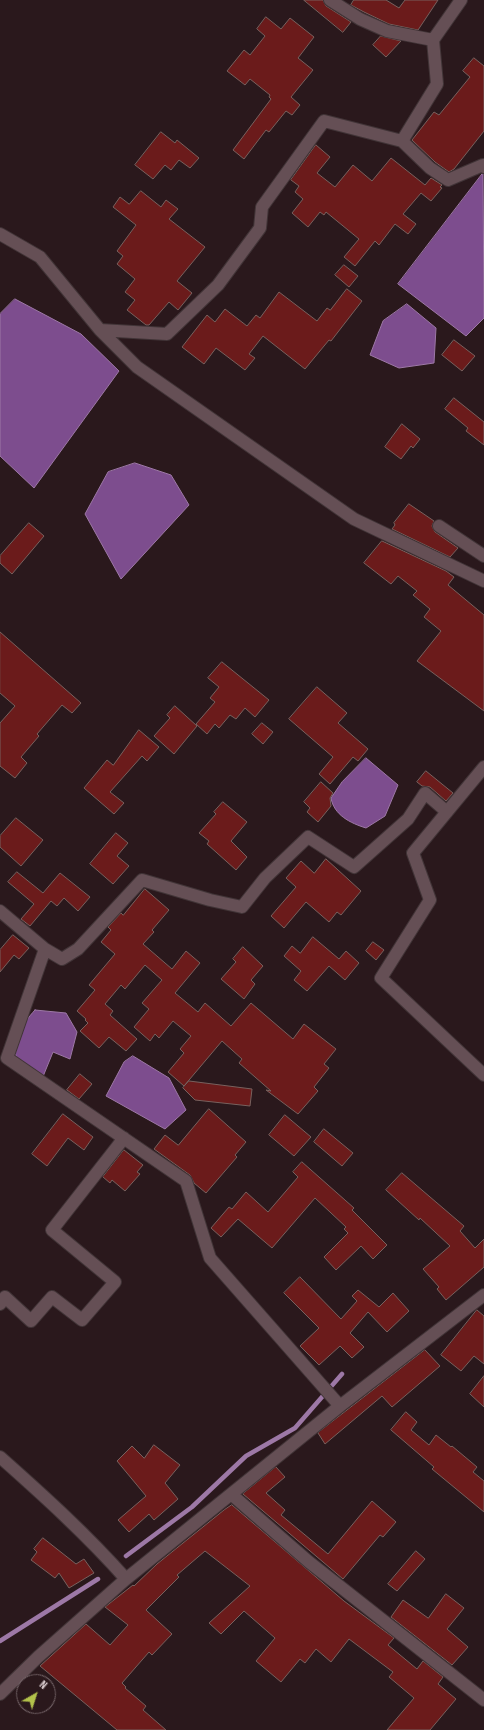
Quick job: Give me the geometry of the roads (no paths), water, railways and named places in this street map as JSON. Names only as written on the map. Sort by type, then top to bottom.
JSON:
[{"type":"street","points":[[330,0],[360,19],[387,31],[433,40]]},
{"type":"street","points":[[402,142],[437,84],[433,40],[461,0]]},
{"type":"street","points":[[100,330],[167,334],[222,279],[260,228],[262,207],[324,121],[402,142],[430,168],[448,180],[482,166],[484,167]]},
{"type":"street","points":[[0,234],[40,257],[100,330],[137,367],[354,519],[484,581]]},
{"type":"street","points":[[439,526],[484,556]]},
{"type":"street","points":[[484,767],[413,853],[430,900],[382,978],[484,1075]]},
{"type":"street","points":[[0,911],[45,949],[62,959],[78,949],[142,880],[242,908],[265,878],[308,837],[354,867],[408,819],[425,794],[447,812]]},
{"type":"street","points":[[45,949],[7,1058],[186,1181],[210,1258],[336,1401]]},
{"type":"street","points":[[0,1304],[5,1297],[31,1321],[52,1297],[82,1320],[115,1282],[52,1230],[124,1138]]},
{"type":"street","points":[[0,1694],[38,1657],[126,1579],[231,1494],[336,1401],[484,1294]]},
{"type":"street","points":[[0,1457],[50,1501],[106,1556],[126,1579]]},
{"type":"street","points":[[231,1494],[309,1562],[484,1700]]},
{"type":"waterway","points":[[126,1556],[192,1507],[246,1456],[295,1428],[342,1374]]},
{"type":"waterway","points":[[0,1641],[98,1579]]}]
